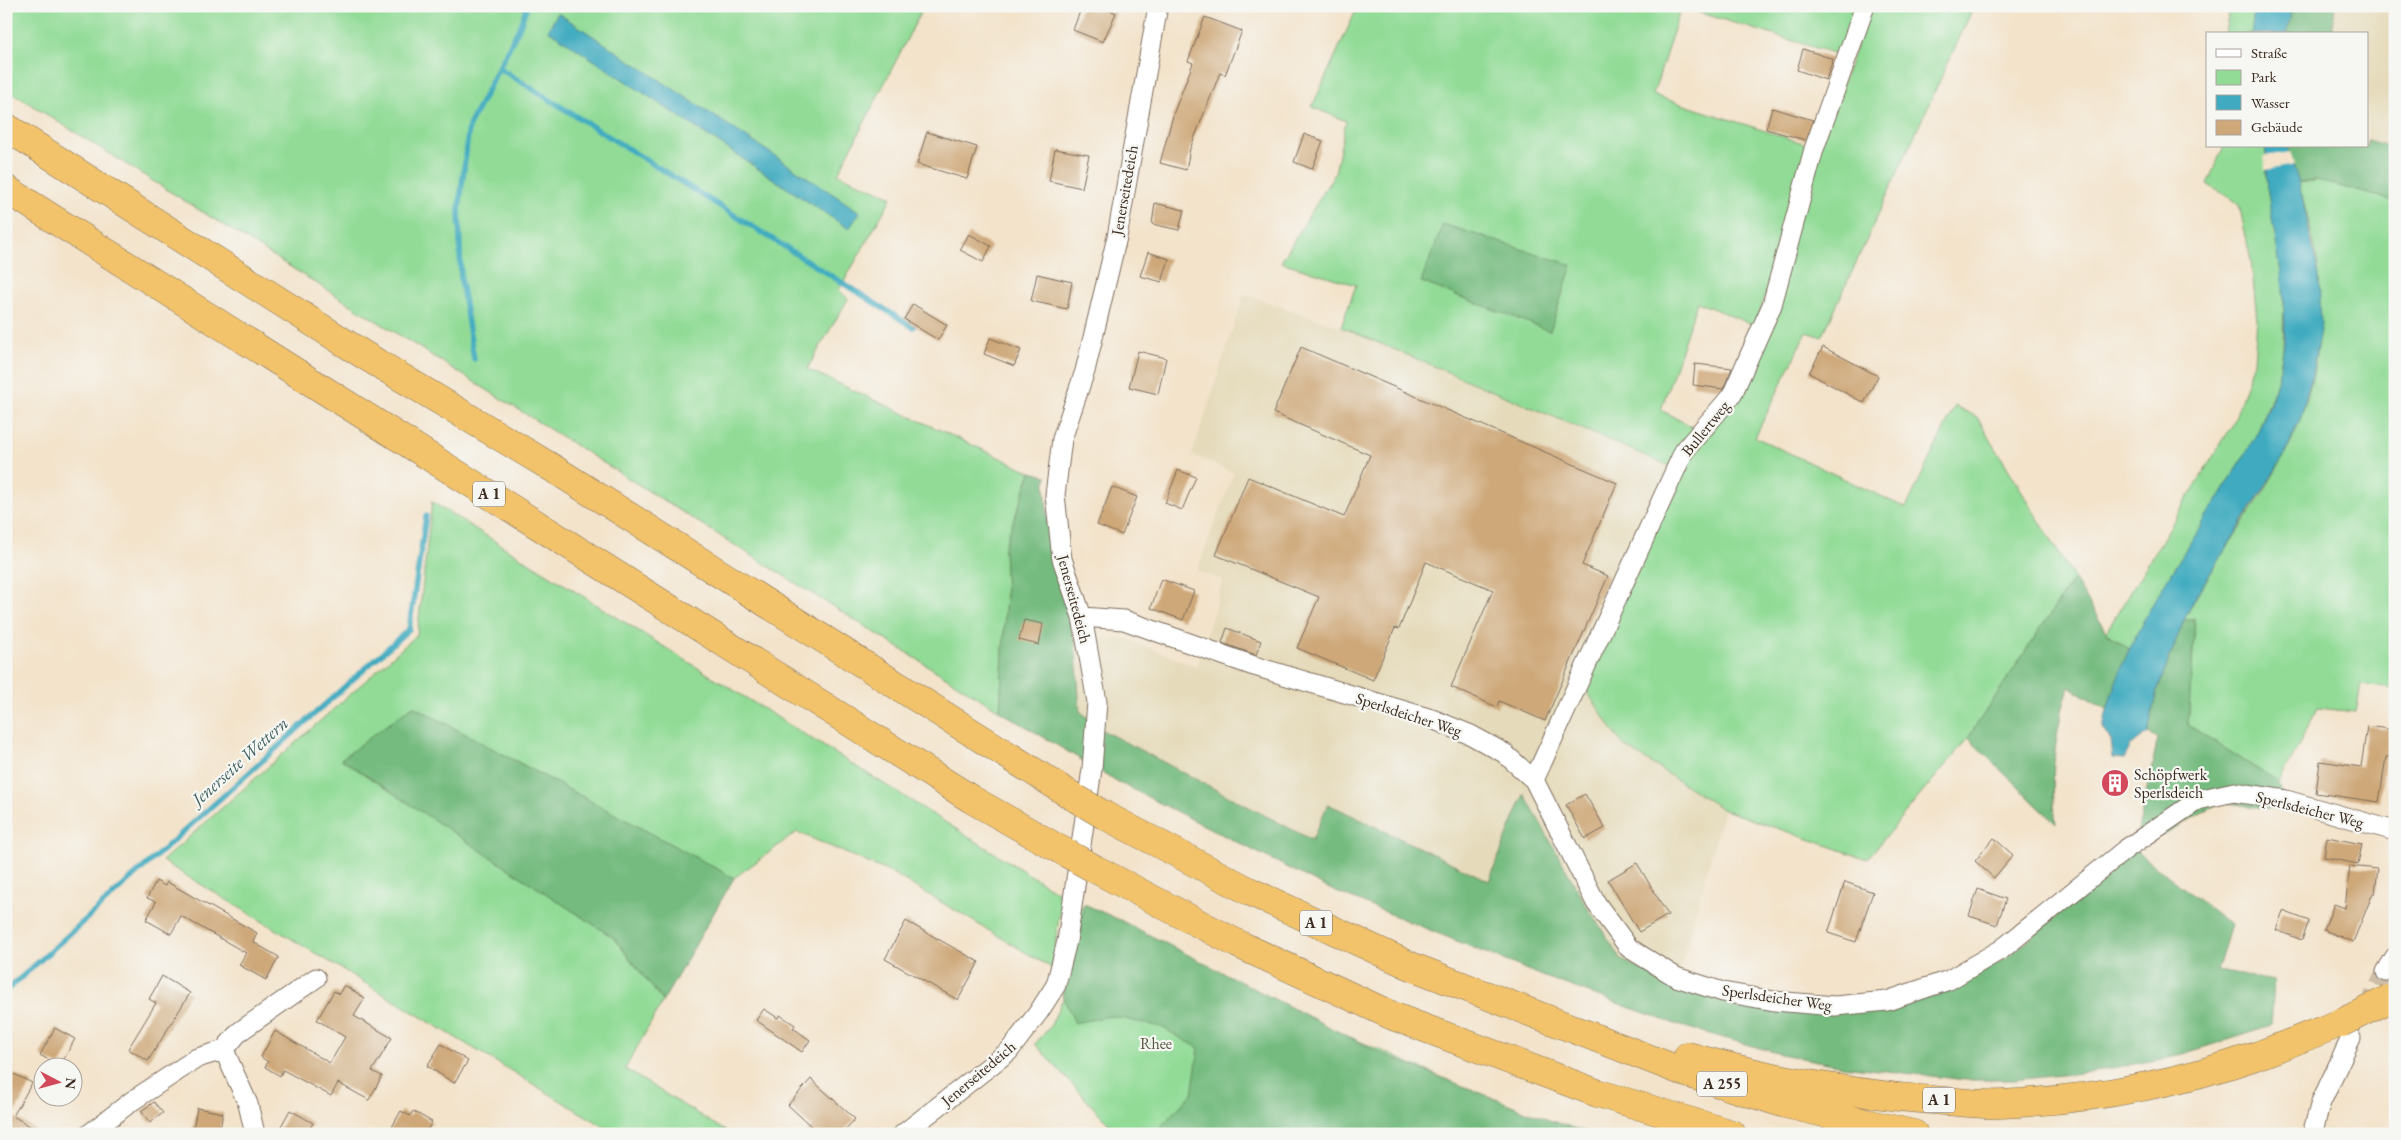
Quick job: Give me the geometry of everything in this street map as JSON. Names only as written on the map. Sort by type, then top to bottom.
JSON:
[{"type":"highway","name":"A 1","points":[[6,127],[364,355],[554,468],[1104,815],[1177,855],[1299,916],[1411,966],[1536,1015],[1696,1059],[1788,1079],[1911,1099],[1999,1104],[2076,1097],[2143,1087],[2183,1078],[2346,1031],[2391,981]]},
{"type":"highway","name":"A 1","points":[[6,189],[971,799],[1095,869],[1238,944],[1395,1017],[1597,1093],[1732,1134]]},
{"type":"highway","name":"A 255","points":[[1536,1015],[1689,1074],[1785,1104],[1914,1134]]},
{"type":"street","name":"Jenerseitedeich","points":[[903,1134],[1009,1051],[1038,1013],[1056,985],[1067,941],[1092,769],[1097,702],[1082,617],[1062,559],[1055,496],[1062,439],[1085,371],[1117,237],[1158,6]]},
{"type":"street","name":"Bullertweg","points":[[1534,780],[1684,451],[1732,395],[1772,305],[1814,149],[1865,6]]},
{"type":"street","name":"Sperlsdeicher Weg","points":[[1082,617],[1124,620],[1254,666],[1432,719],[1471,735],[1504,753],[1534,780],[1596,903],[1629,948],[1676,977],[1723,992],[1774,1000],[1835,1006],[1887,1001],[1949,980],[2002,949],[2047,915],[2103,867],[2166,820],[2198,800],[2234,792],[2286,800],[2395,831]]},
{"type":"street","points":[[89,1134],[132,1101],[196,1058],[224,1050],[239,1032],[316,978]]},
{"type":"street","points":[[2312,1134],[2346,1031]]},
{"type":"street","points":[[224,1050],[248,1104],[255,1134]]},
{"type":"shaded area","points":[[2335,6],[2395,6],[2395,148],[2368,140],[2368,32],[2331,32]]},
{"type":"shaded area","points":[[1244,294],[1341,327],[1683,472],[1623,745],[1724,810],[1675,987],[1622,960],[1587,907],[1524,794],[1489,882],[1328,804],[1312,840],[1100,729],[1080,711],[1075,640],[1127,639],[1197,667],[1223,580],[1197,571],[1234,473],[1192,455]]},
{"type":"green space","points":[[6,6],[924,6],[838,174],[892,197],[839,290],[848,299],[807,369],[1031,472],[1004,548],[1006,594],[1000,711],[6,89]]},
{"type":"green space","points":[[1358,6],[1860,6],[1843,56],[1681,7],[1653,95],[1809,145],[1756,326],[1697,302],[1661,410],[1694,428],[1670,466],[1341,327],[1356,285],[1281,262],[1335,173],[1346,121],[1312,107]]},
{"type":"green space","points":[[1871,6],[1974,6],[1822,337],[1807,332],[1755,437],[1906,508],[1955,406],[1977,417],[2074,578],[1968,738],[1867,859],[1724,810],[1623,745],[1584,687],[1690,455],[1735,398],[1818,151]]},
{"type":"green space","points":[[2230,6],[2255,6],[2251,32],[2225,32]]},
{"type":"green space","points":[[2292,6],[2335,6],[2331,32],[2287,32]]},
{"type":"green space","points":[[2368,140],[2395,148],[2395,201],[2317,180],[2299,183],[2287,149],[2368,148]]},
{"type":"green space","points":[[2223,148],[2265,148],[2268,192],[2284,287],[2283,349],[2278,380],[2256,437],[2146,616],[2130,650],[2106,632],[2233,424],[2254,362],[2257,318],[2251,261],[2239,204],[2207,184]]},
{"type":"green space","points":[[2317,180],[2395,201],[2395,689],[2361,685],[2356,712],[2318,708],[2279,783],[2188,725],[2195,620],[2184,620],[2207,579],[2283,458],[2293,437],[2308,394],[2317,348],[2320,302],[2318,268],[2314,244],[2299,183]]},
{"type":"green space","points":[[1443,224],[1572,265],[1550,331],[1421,282]]},
{"type":"green space","points":[[1031,472],[1047,476],[1045,485],[1050,556],[1075,640],[1080,711],[1100,729],[1312,840],[1328,804],[1489,881],[1524,794],[1587,907],[1622,960],[1675,987],[1719,998],[1885,1010],[1956,989],[2011,954],[2134,850],[2158,738],[2148,733],[2156,694],[2184,620],[2195,620],[2188,725],[2279,783],[2287,811],[2221,802],[2135,850],[2231,925],[2217,971],[2274,981],[2271,1026],[2173,1057],[2089,1072],[2013,1080],[1966,1080],[1843,1066],[1781,1054],[1678,1025],[1545,977],[1334,891],[1120,783],[1000,711],[1006,594],[1004,548]]},
{"type":"green space","points":[[432,502],[1062,895],[1052,968],[894,874],[797,832],[734,878],[413,706],[342,759],[614,938],[663,1001],[625,1069],[730,1134],[616,1134],[162,861],[417,635]]},
{"type":"green space","points":[[2074,578],[2106,632],[2130,650],[2107,709],[2069,687],[2060,721],[2055,755],[2053,789],[2056,824],[1968,738]]},
{"type":"green space","points":[[413,706],[734,878],[663,1001],[614,938],[341,759]]},
{"type":"green space","name":"Rhee","points":[[1075,904],[1323,1025],[1570,1134],[1118,1134],[1035,1044],[1050,1027],[1067,990]]},
{"type":"green space","name":"Rhee","points":[[1084,904],[1120,920],[1382,1054],[1549,1120],[1593,1134],[1158,1134],[1162,1125],[1192,1094],[1199,1048],[1161,1027],[1111,1016],[1075,1023],[1062,995],[1080,936]]},
{"type":"water","points":[[2255,6],[2292,6],[2287,32],[2251,32]]},
{"type":"water","points":[[558,13],[860,212],[849,229],[548,30]]},
{"type":"water","points":[[2265,148],[2288,148],[2299,183],[2319,276],[2321,325],[2312,374],[2301,417],[2283,458],[2196,596],[2184,620],[2156,694],[2148,733],[2130,747],[2124,759],[2113,758],[2111,740],[2103,728],[2111,696],[2123,664],[2153,604],[2255,437],[2273,396],[2277,381],[2284,333],[2283,287],[2268,193]]},
{"type":"pier","points":[[2290,152],[2295,165],[2265,170],[2264,156]]},
{"type":"building","points":[[1082,6],[1100,6],[1116,13],[1103,42],[1073,30]]},
{"type":"building","points":[[1205,17],[1242,31],[1225,75],[1220,73],[1190,149],[1186,170],[1160,163],[1174,112],[1193,63],[1188,61]]},
{"type":"building","points":[[1803,49],[1833,59],[1826,80],[1797,70]]},
{"type":"building","points":[[1772,108],[1813,120],[1805,140],[1766,129]]},
{"type":"building","points":[[927,132],[977,147],[967,179],[917,164]]},
{"type":"building","points":[[1304,134],[1323,141],[1312,169],[1294,162]]},
{"type":"building","points":[[1055,149],[1089,155],[1082,188],[1049,181]]},
{"type":"building","points":[[1155,203],[1184,210],[1179,230],[1152,224]]},
{"type":"building","points":[[969,234],[991,246],[983,262],[960,250]]},
{"type":"building","points":[[1148,252],[1169,259],[1162,282],[1140,276]]},
{"type":"building","points":[[1037,274],[1072,282],[1067,309],[1031,301]]},
{"type":"building","points":[[913,304],[947,325],[938,340],[904,319]]},
{"type":"building","points":[[990,338],[1021,350],[1014,366],[984,354]]},
{"type":"building","points":[[1301,347],[1617,483],[1582,565],[1608,576],[1545,721],[1499,701],[1497,707],[1451,687],[1493,590],[1426,562],[1399,629],[1395,628],[1373,680],[1297,648],[1319,597],[1216,555],[1248,477],[1344,517],[1370,455],[1273,413]]},
{"type":"building","points":[[1823,347],[1878,376],[1864,403],[1809,373]]},
{"type":"building","points":[[1138,351],[1166,358],[1158,394],[1129,387]]},
{"type":"building","points":[[1695,364],[1732,368],[1723,389],[1693,385]]},
{"type":"building","points":[[1178,470],[1196,477],[1182,510],[1165,503]]},
{"type":"building","points":[[1112,487],[1137,497],[1122,535],[1097,525]]},
{"type":"building","points":[[1161,579],[1194,591],[1183,620],[1151,608]]},
{"type":"building","points":[[1024,620],[1043,624],[1039,645],[1019,640]]},
{"type":"building","points":[[1227,628],[1261,641],[1256,655],[1222,643]]},
{"type":"building","points":[[2367,726],[2395,730],[2392,757],[2386,757],[2379,802],[2316,793],[2320,761],[2361,767]]},
{"type":"building","points":[[1585,794],[1605,828],[1585,839],[1566,805]]},
{"type":"building","points":[[2327,837],[2362,844],[2358,864],[2324,857]]},
{"type":"building","points":[[1994,838],[2013,855],[1994,878],[1975,861]]},
{"type":"building","points":[[1637,863],[1668,915],[1639,932],[1608,880]]},
{"type":"building","points":[[2350,866],[2378,869],[2375,893],[2373,893],[2353,942],[2324,930],[2334,904],[2345,908]]},
{"type":"building","points":[[156,881],[165,886],[167,882],[257,933],[253,942],[279,957],[266,980],[239,965],[246,953],[181,916],[171,934],[146,920],[156,902],[147,898]]},
{"type":"building","points":[[1845,882],[1873,892],[1856,942],[1828,933]]},
{"type":"building","points":[[1978,889],[2006,899],[1997,925],[1969,916]]},
{"type":"building","points":[[2283,911],[2309,921],[2302,940],[2276,930]]},
{"type":"building","points":[[906,921],[979,962],[958,1000],[885,959]]},
{"type":"building","points":[[162,976],[190,993],[148,1061],[128,1049],[156,1003],[149,999]]},
{"type":"building","points":[[344,985],[365,998],[354,1016],[392,1038],[372,1071],[382,1076],[369,1100],[338,1083],[331,1096],[283,1070],[280,1076],[265,1067],[268,1062],[261,1057],[275,1031],[330,1063],[345,1037],[317,1020],[334,991],[339,994]]},
{"type":"building","points":[[764,1009],[778,1018],[780,1015],[795,1025],[793,1028],[810,1040],[802,1052],[756,1020]]},
{"type":"building","points":[[55,1028],[75,1039],[64,1058],[45,1058],[40,1055]]},
{"type":"building","points":[[441,1044],[468,1061],[454,1083],[427,1066]]},
{"type":"building","points":[[6,1070],[32,1083],[13,1116],[43,1134],[6,1134]]},
{"type":"building","points":[[811,1079],[855,1119],[841,1134],[805,1134],[812,1127],[788,1105]]},
{"type":"building","points":[[154,1102],[163,1113],[150,1123],[141,1111]]},
{"type":"building","points":[[197,1108],[223,1113],[219,1134],[192,1134]]},
{"type":"building","points":[[290,1110],[313,1123],[307,1134],[289,1134],[280,1128]]},
{"type":"building","points":[[401,1111],[410,1116],[413,1111],[432,1122],[425,1134],[388,1134]]},
{"type":"waterway","name":"Jenerseite Wettern","points":[[474,359],[461,280],[459,210],[469,126],[519,28],[527,6]]},
{"type":"waterway","points":[[499,68],[913,327]]},
{"type":"waterway","name":"Jenerseite Wettern","points":[[6,991],[409,629],[426,516]]},
{"type":"tunnel","points":[[2366,1011],[2386,972]]},
{"type":"place","name":"Schöpfwerk Sperlsdeich","points":[[2115,783]]}]
